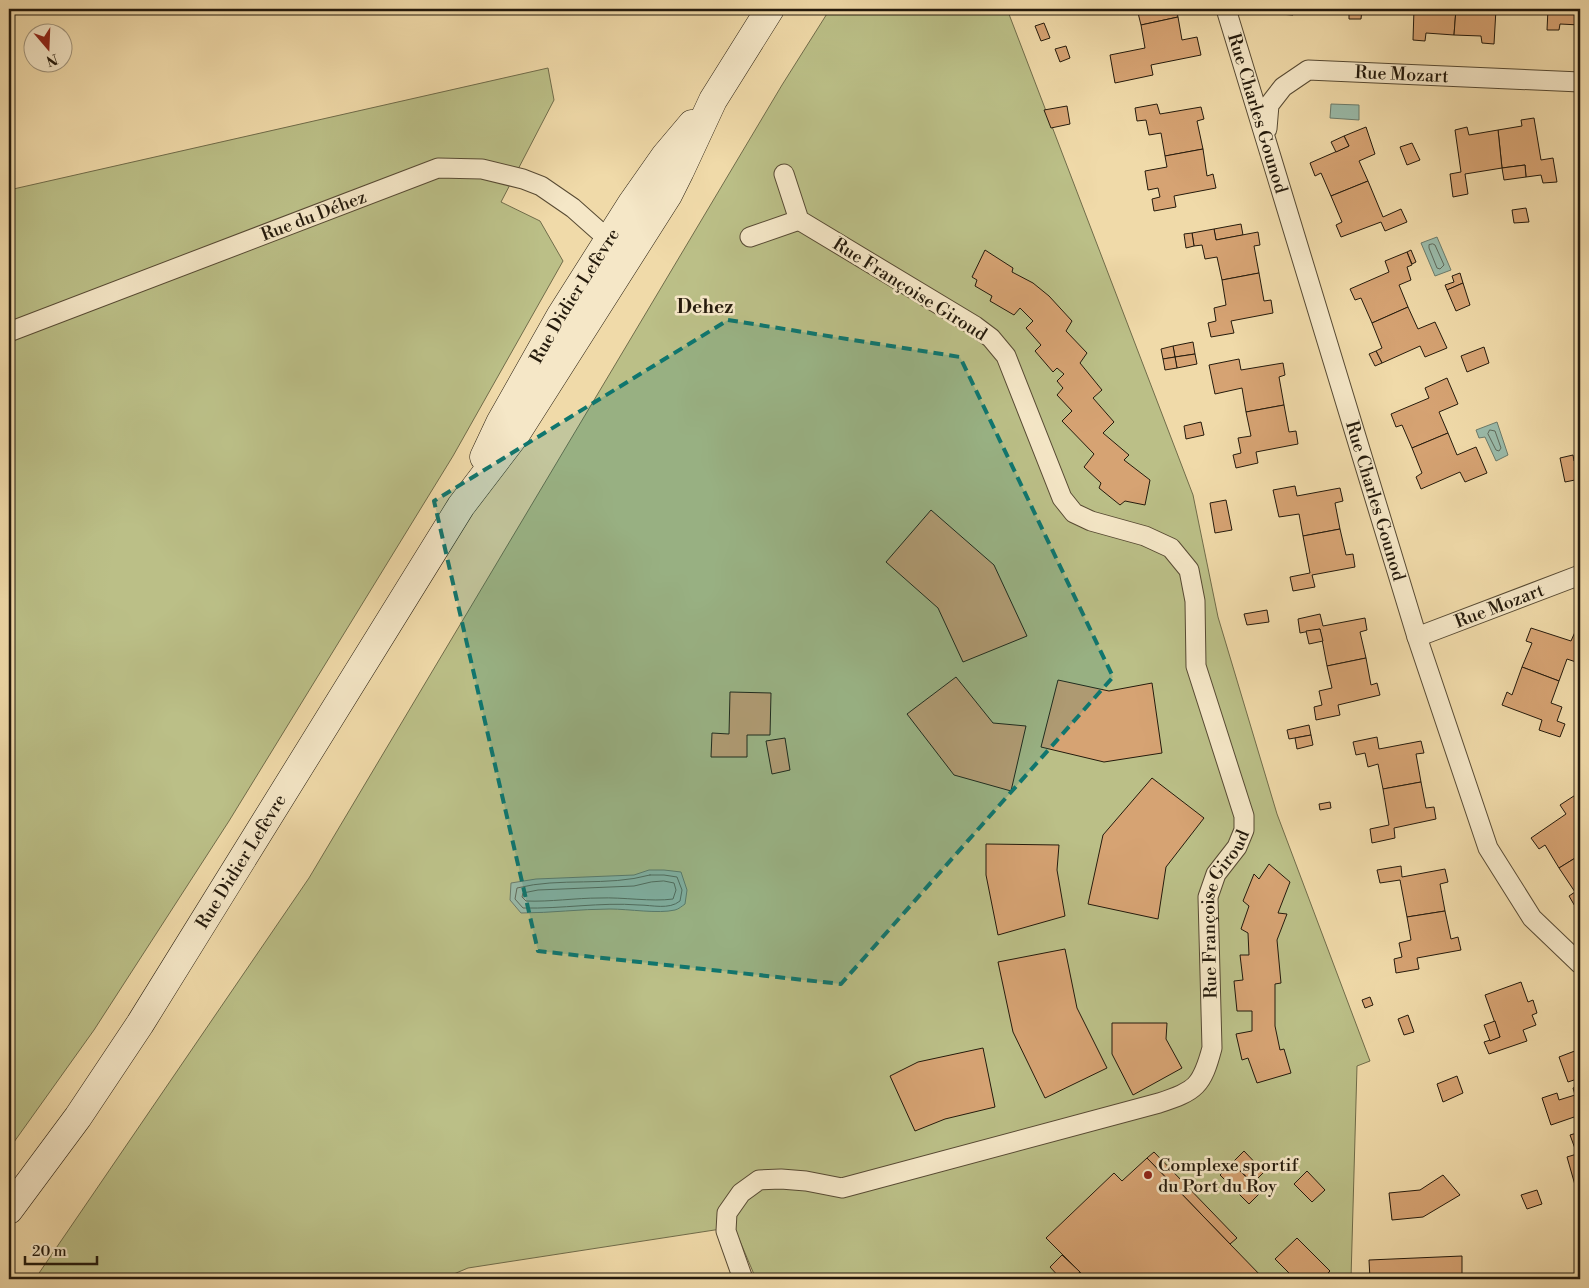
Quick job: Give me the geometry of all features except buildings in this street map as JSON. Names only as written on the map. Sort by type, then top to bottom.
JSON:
[{"type":"main road","name":"Rue Didier Lefèvre","points":[[9,1210],[78,1117],[140,1024],[461,506],[516,434],[668,195],[713,100],[770,9]]},
{"type":"main road","name":"Rue Didier Lefèvre","points":[[461,506],[505,414],[561,315],[665,156],[713,100]]},
{"type":"street","name":"Rue Charles Gounod","points":[[1226,9],[1417,637],[1488,848],[1532,918],[1580,964]]},
{"type":"street","name":"Rue Mozart","points":[[1266,138],[1269,106],[1283,87],[1308,70],[1580,82]]},
{"type":"street","name":"Rue du Déhez","points":[[9,332],[438,168],[482,169],[541,186],[573,208],[609,240]]},
{"type":"street","points":[[750,236],[799,220],[784,174]]},
{"type":"street","name":"Rue Françoise Giroud","points":[[744,1279],[726,1231],[727,1213],[742,1193],[759,1180],[798,1180],[842,1188],[1159,1103],[1184,1095],[1198,1084],[1206,1070],[1212,1048],[1208,897],[1216,874],[1236,847],[1244,830],[1244,816],[1196,666],[1195,601],[1188,570],[1171,548],[1145,536],[1091,521],[1074,514],[1062,498],[1006,356],[991,338],[975,326],[799,220]]},
{"type":"street","points":[[556,371],[558,350],[564,337],[612,259],[609,240]]},
{"type":"street","name":"Rue Mozart","points":[[1417,637],[1580,575]]},
{"type":"highlighted area","points":[[728,320],[960,357],[1113,677],[841,984],[538,951],[434,501]]},
{"type":"green space","points":[[830,9],[1007,9],[1193,495],[1218,617],[1277,814],[1370,1061],[1357,1066],[1351,1279],[756,1279],[734,1227],[468,1268],[442,1279],[35,1279],[309,878],[782,85]]},
{"type":"green space","points":[[548,68],[554,100],[501,202],[540,221],[563,261],[453,456],[229,821],[94,1030],[9,1149],[9,190]]},
{"type":"water","points":[[1331,104],[1359,105],[1359,120],[1330,118]]},
{"type":"water","points":[[1437,237],[1451,270],[1435,276],[1421,243]]},
{"type":"water","points":[[1497,422],[1508,455],[1496,461],[1485,437],[1479,438],[1476,430]]},
{"type":"water","points":[[649,870],[681,872],[687,890],[685,904],[676,910],[668,911],[610,909],[521,913],[510,900],[511,883],[536,879],[634,875]]},
{"type":"place","name":"Complexe sportif du Port du Roy","points":[[1148,1175]]},
{"type":"district","name":"Dehez","points":[[705,306]]}]
